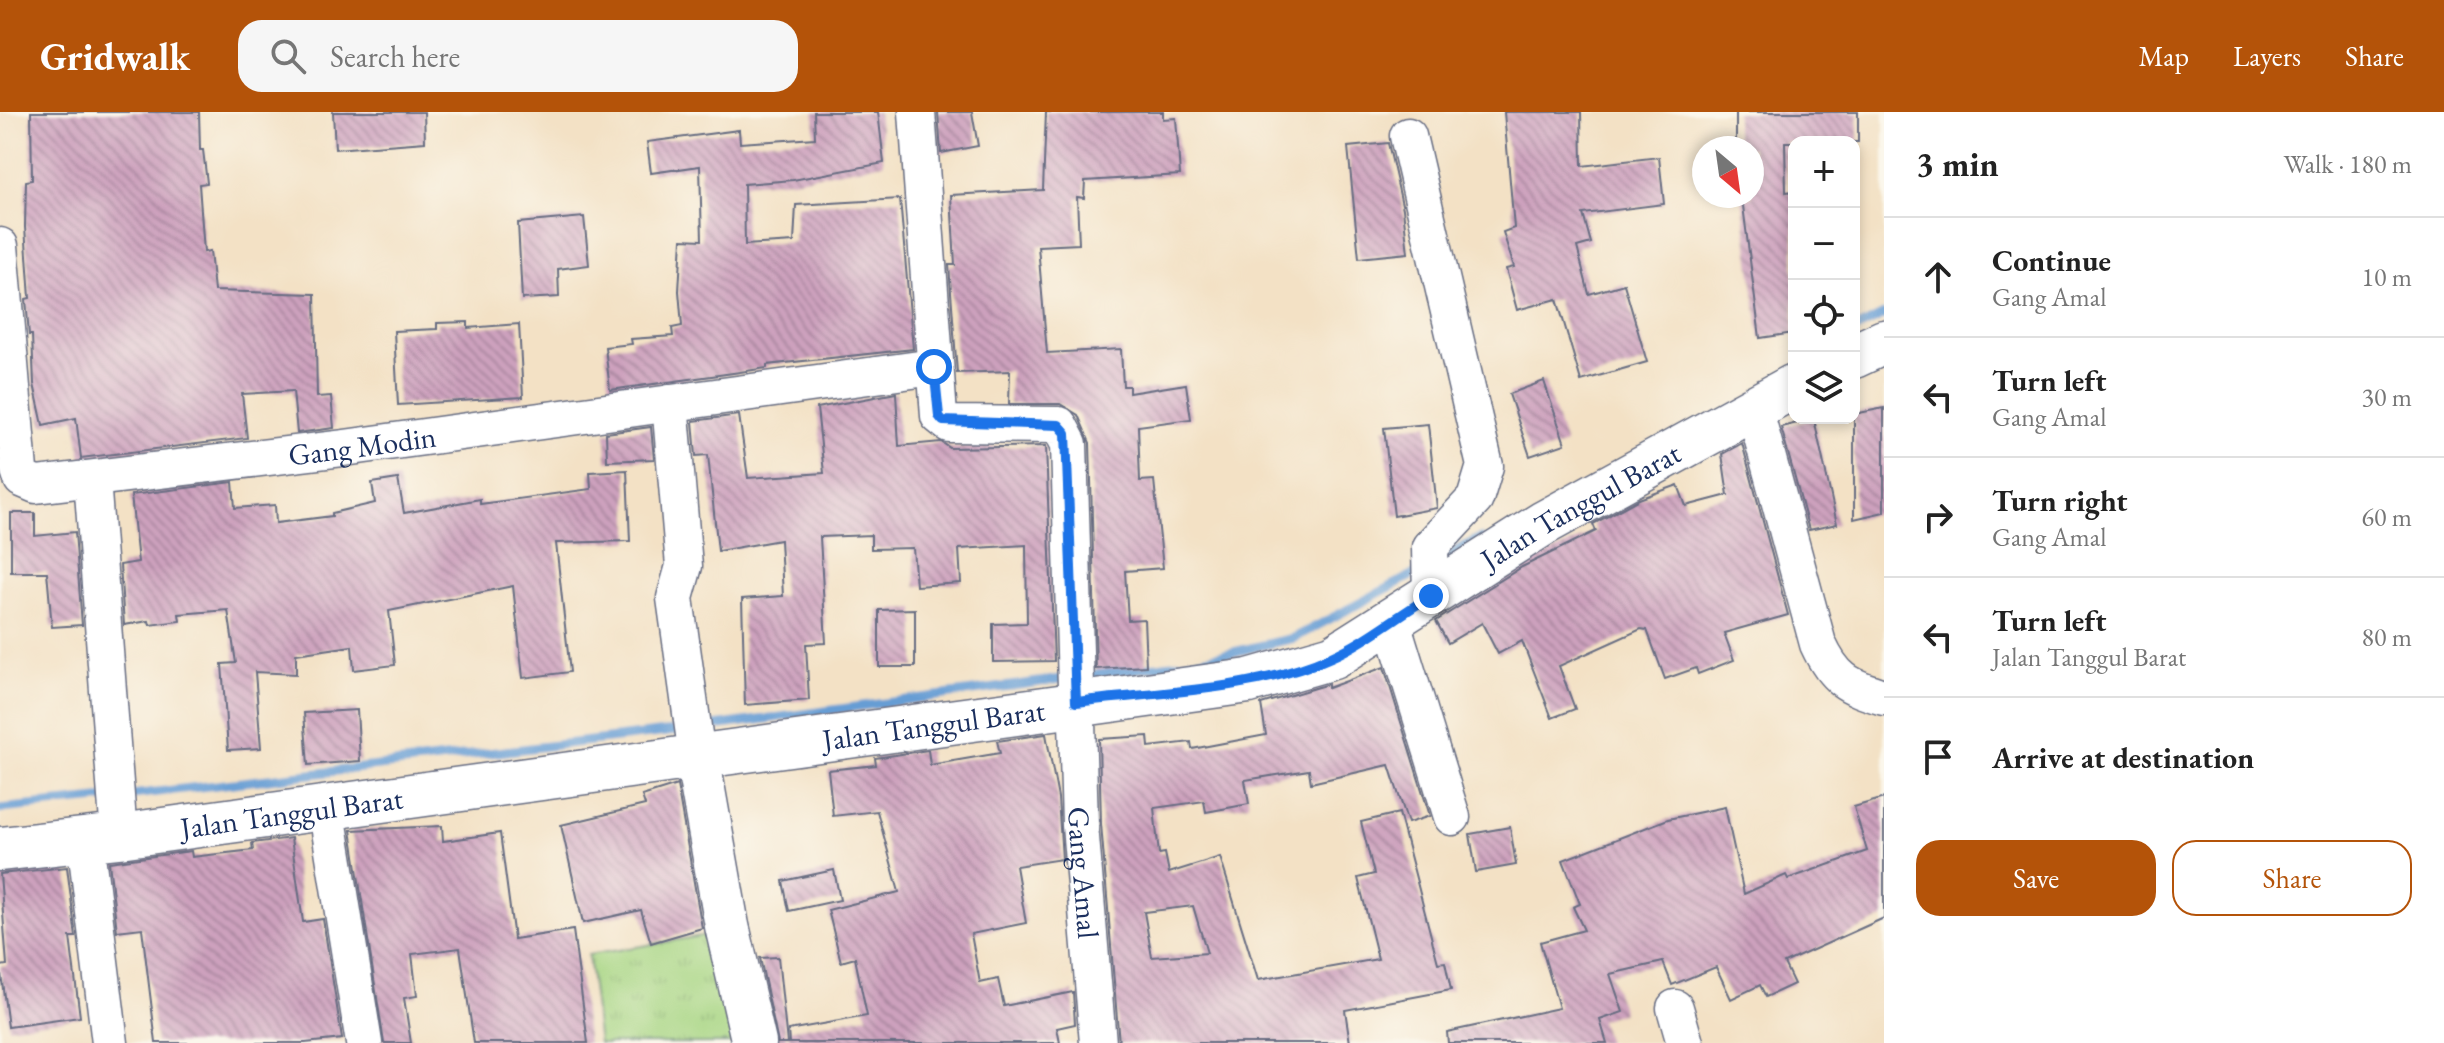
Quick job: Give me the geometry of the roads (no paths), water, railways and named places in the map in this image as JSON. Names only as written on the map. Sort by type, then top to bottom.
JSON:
[{"type":"street","points":[[917,112],[934,367]]},
{"type":"street","points":[[1408,136],[1485,466],[1475,499],[1430,574]]},
{"type":"street","name":"Gang Modin","points":[[0,246],[22,479],[36,485],[934,367]]},
{"type":"street","points":[[1860,353],[1884,342]]},
{"type":"street","name":"Gang Amal","points":[[934,367],[939,416],[943,421],[1059,425],[1066,433],[1086,921],[1098,1043]]},
{"type":"street","name":"Jalan Tanggul Barat","points":[[0,849],[107,830],[326,806],[697,756],[1077,689],[1249,681],[1295,670],[1333,657],[1391,619],[1430,574],[1544,523],[1788,389]]},
{"type":"street","points":[[670,403],[684,566],[675,598],[697,756],[727,926],[754,1043]]},
{"type":"street","points":[[1754,407],[1818,644],[1831,673],[1856,687],[1884,697]]},
{"type":"street","points":[[92,479],[115,776],[107,830],[110,1043]]},
{"type":"street","points":[[1391,619],[1452,817]]},
{"type":"street","points":[[326,806],[364,1043]]},
{"type":"street","points":[[1675,1008],[1685,1043]]},
{"type":"waterway","points":[[1860,327],[1884,315]]},
{"type":"waterway","points":[[1440,560],[1480,538]]},
{"type":"waterway","points":[[1083,676],[1195,661],[1294,638],[1420,571]]},
{"type":"waterway","points":[[699,728],[1069,678]]},
{"type":"waterway","points":[[123,796],[684,730]]},
{"type":"waterway","points":[[0,809],[108,798]]}]
